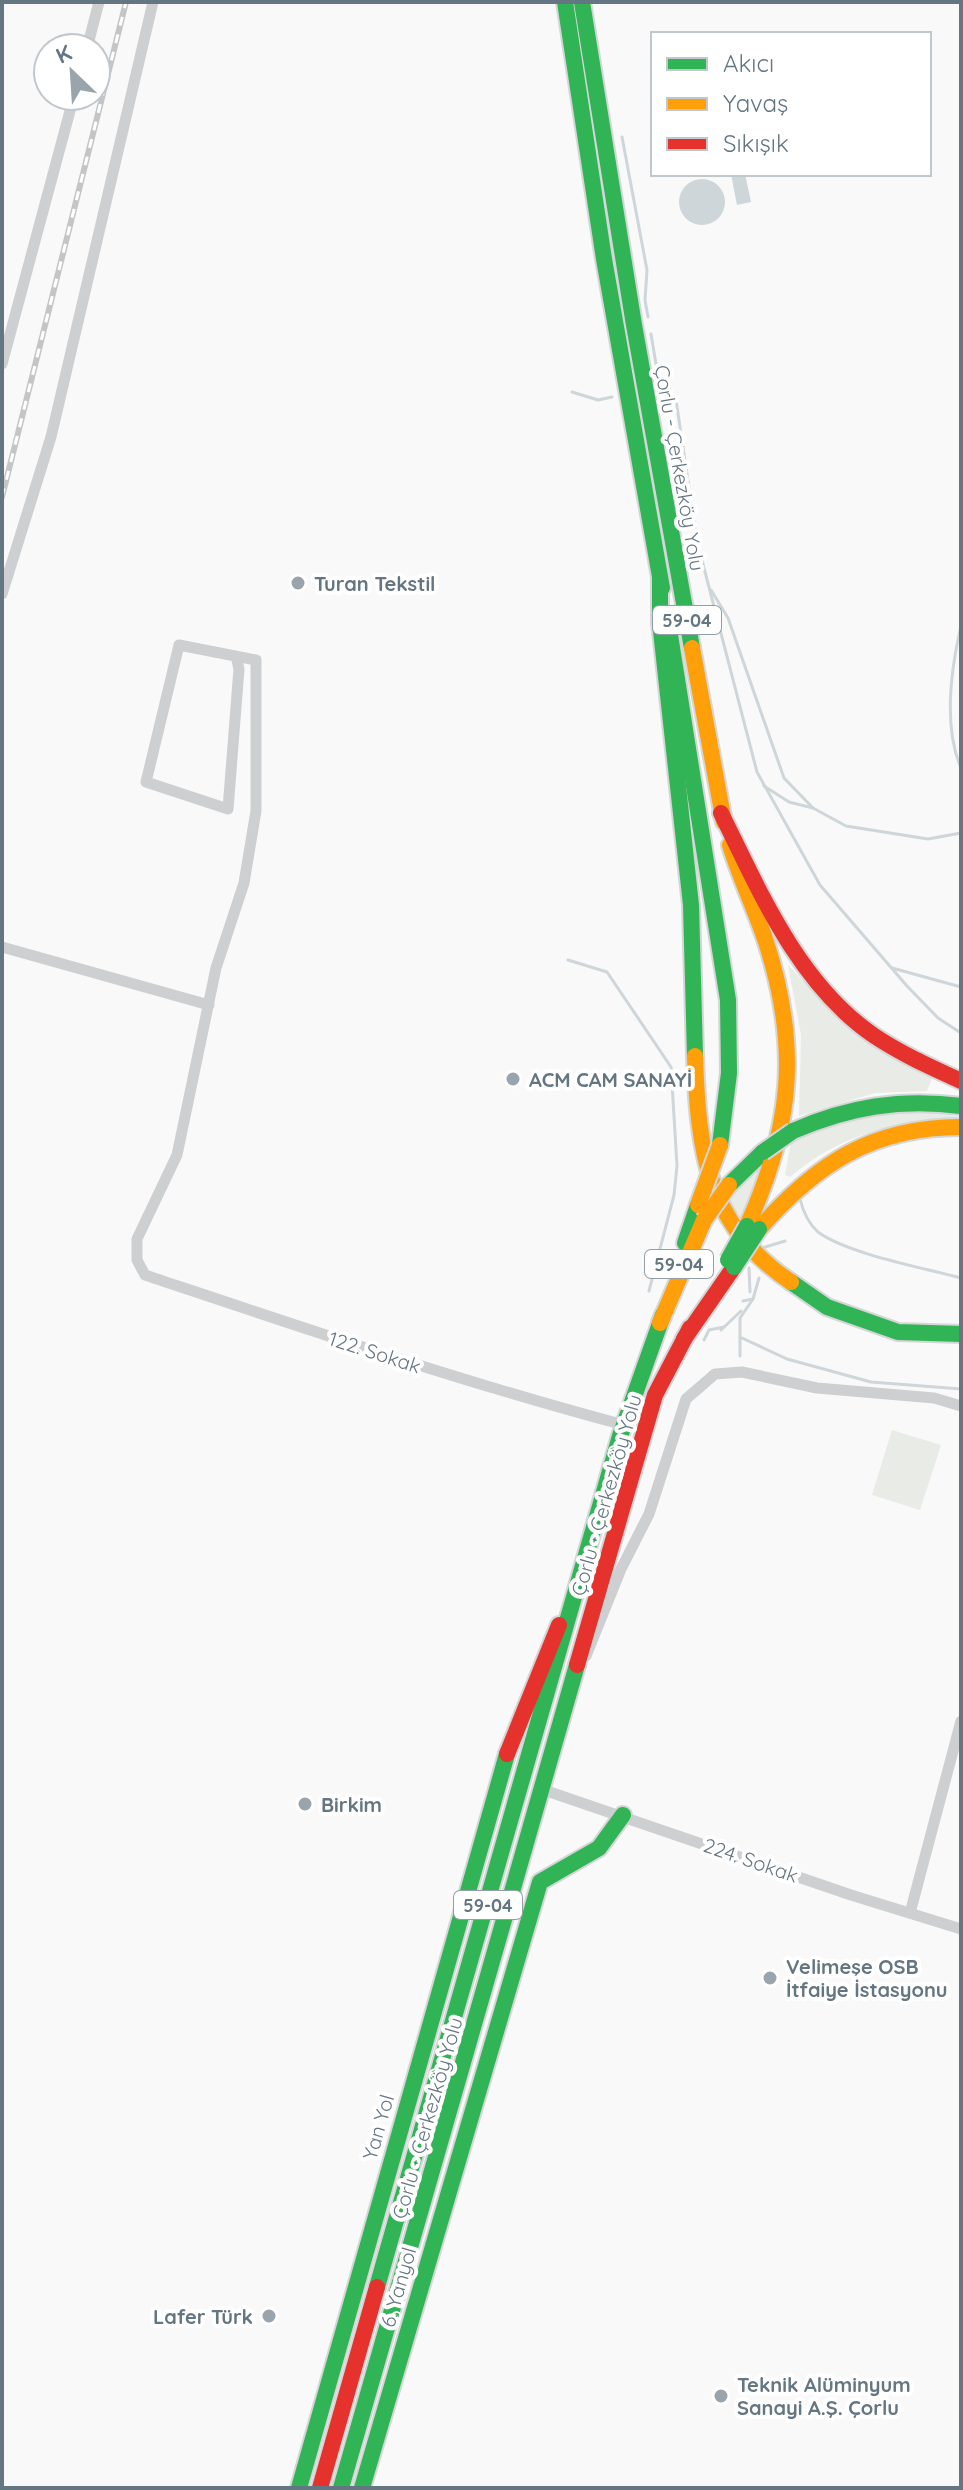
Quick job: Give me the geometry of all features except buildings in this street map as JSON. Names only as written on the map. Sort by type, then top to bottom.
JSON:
[{"type":"main road","name":"Çorlu - Çerkezköy Yolu","points":[[320,2488],[624,1425],[701,1212],[728,1103],[731,1064],[728,1000],[660,578],[609,289],[565,2]]},
{"type":"main road","name":"Çorlu - Çerkezköy Yolu","points":[[341,2488],[655,1395],[684,1339],[753,1227],[786,1122],[788,1045],[775,970],[738,872],[721,813],[634,325],[582,2]]},
{"type":"main road","points":[[660,578],[660,622],[691,905],[697,1127],[712,1189],[722,1212],[744,1240],[784,1278],[827,1307],[898,1332],[961,1334]]},
{"type":"main road","points":[[721,813],[775,924],[825,996],[898,1052],[961,1081]]},
{"type":"main road","points":[[701,1212],[763,1152],[793,1131],[828,1116],[869,1105],[902,1101],[961,1106]]},
{"type":"main road","points":[[753,1227],[792,1190],[843,1153],[911,1129],[961,1127]]},
{"type":"main road","name":"Yan Yol","points":[[299,2488],[499,1778],[536,1675],[579,1587]]},
{"type":"main road","points":[[499,1778],[541,1789]]},
{"type":"main road","name":"6. Yanyol","points":[[362,2488],[478,2082],[540,1882],[595,1855],[618,1828],[623,1815]]},
{"type":"street","points":[[91,32],[99,2]]},
{"type":"street","points":[[2,594],[51,437],[153,2]]},
{"type":"street","points":[[2,364],[70,112]]},
{"type":"street","points":[[2,947],[209,1005],[244,883],[256,811],[256,660],[236,656],[179,645],[146,782],[228,809],[239,669],[236,656]]},
{"type":"street","name":"122. Sokak","points":[[209,1005],[177,1155],[137,1239],[137,1260],[145,1275],[480,1387],[624,1425]]},
{"type":"street","points":[[568,1701],[621,1569],[649,1514],[686,1399],[715,1374],[742,1372],[817,1388],[934,1398],[961,1406]]},
{"type":"street","points":[[910,1913],[961,1721]]},
{"type":"street","name":"224. Sokak","points":[[541,1789],[961,1929]]},
{"type":"shaded area","points":[[731,176],[745,176],[751,202],[737,205]]},
{"type":"shaded area","points":[[702,179],[718,186],[725,202],[718,218],[702,225],[686,218],[679,202],[686,186]]},
{"type":"shaded area","points":[[788,965],[845,1025],[932,1078],[927,1091],[875,1093],[799,1116],[801,1035]]},
{"type":"shaded area","points":[[910,1109],[961,1117],[915,1122],[870,1132],[829,1150],[790,1177],[785,1175],[791,1142],[843,1119]]},
{"type":"shaded area","points":[[761,1166],[740,1220],[726,1200]]},
{"type":"shaded area","points":[[892,1430],[941,1445],[920,1510],[872,1495]]},
{"type":"waterway","points":[[622,137],[647,270],[645,300],[648,317]]},
{"type":"waterway","points":[[651,334],[660,388]]},
{"type":"waterway","points":[[663,389],[669,390],[676,400],[697,541],[757,772],[820,885],[907,986],[938,1018],[961,1033]]},
{"type":"waterway","points":[[572,392],[598,400],[612,397]]},
{"type":"waterway","points":[[711,590],[728,618],[784,778],[813,808]]},
{"type":"waterway","points":[[961,626],[950,697],[952,734],[961,768]]},
{"type":"waterway","points":[[764,786],[789,802],[813,808],[846,826],[928,839],[961,833]]},
{"type":"waterway","points":[[568,960],[607,972],[671,1067],[677,1166],[674,1195],[649,1291]]},
{"type":"waterway","points":[[892,968],[961,987]]},
{"type":"waterway","points":[[800,1199],[812,1225],[831,1240],[867,1254],[961,1278]]},
{"type":"waterway","points":[[762,1248],[785,1241]]},
{"type":"waterway","points":[[749,1268],[750,1292]]},
{"type":"waterway","points":[[743,1301],[753,1299],[759,1278]]},
{"type":"waterway","points":[[740,1356],[740,1318],[753,1299]]},
{"type":"waterway","points":[[721,1330],[741,1311]]},
{"type":"waterway","points":[[704,1340],[709,1330],[724,1327]]},
{"type":"waterway","points":[[742,1338],[787,1359],[871,1382],[961,1389]]},
{"type":"railway","points":[[2,497],[126,2]]},
{"type":"traffic: fast","points":[[565,2],[604,259],[662,588]]},
{"type":"traffic: fast","points":[[582,2],[634,325],[692,648]]},
{"type":"traffic: fast","points":[[660,578],[660,622],[691,905],[695,1056]]},
{"type":"traffic: fast","points":[[670,635],[728,1000],[729,1073],[720,1145]]},
{"type":"traffic: fast","points":[[793,1131],[875,1106],[917,1103],[961,1106]]},
{"type":"traffic: fast","points":[[763,1152],[793,1131]]},
{"type":"traffic: fast","points":[[729,1185],[763,1152]]},
{"type":"traffic: fast","points":[[685,1243],[698,1205]]},
{"type":"traffic: fast","points":[[728,1260],[747,1226]]},
{"type":"traffic: fast","points":[[734,1267],[759,1229]]},
{"type":"traffic: fast","points":[[791,1282],[827,1307],[898,1332],[961,1334]]},
{"type":"traffic: fast","points":[[377,2287],[620,1436],[663,1315]]},
{"type":"traffic: fast","points":[[341,2488],[577,1665]]},
{"type":"traffic: fast","points":[[299,2488],[507,1754]]},
{"type":"traffic: fast","points":[[362,2488],[540,1882],[599,1848],[623,1815]]},
{"type":"traffic: slow","points":[[692,648],[724,822]]},
{"type":"traffic: slow","points":[[730,845],[777,980],[787,1052],[782,1120],[774,1155],[747,1226]]},
{"type":"traffic: slow","points":[[695,1056],[699,1123],[713,1183],[725,1211],[741,1236],[763,1260],[791,1282]]},
{"type":"traffic: slow","points":[[759,1229],[802,1186],[848,1154],[900,1134],[961,1127]]},
{"type":"traffic: slow","points":[[698,1205],[720,1145]]},
{"type":"traffic: slow","points":[[704,1220],[729,1185]]},
{"type":"traffic: slow","points":[[660,1323],[704,1220]]},
{"type":"traffic: jam","points":[[721,813],[766,904],[802,963],[823,989],[873,1035],[961,1081]]},
{"type":"traffic: jam","points":[[684,1339],[734,1267]]},
{"type":"traffic: jam","points":[[577,1665],[655,1395],[690,1328]]},
{"type":"traffic: jam","points":[[507,1754],[559,1625]]},
{"type":"traffic: jam","points":[[320,2488],[377,2287]]},
{"type":"place","name":"Turan Tekstil","points":[[298,583]]},
{"type":"place","name":"ACM CAM SANAYİ","points":[[513,1079]]},
{"type":"place","name":"Birkim","points":[[305,1804]]},
{"type":"place","name":"Velimeşe OSB İtfaiye İstasyonu","points":[[770,1978]]},
{"type":"place","name":"Lafer Türk","points":[[269,2316]]},
{"type":"place","name":"Teknik Alüminyum Sanayi A.Ş. Çorlu","points":[[721,2396]]}]
